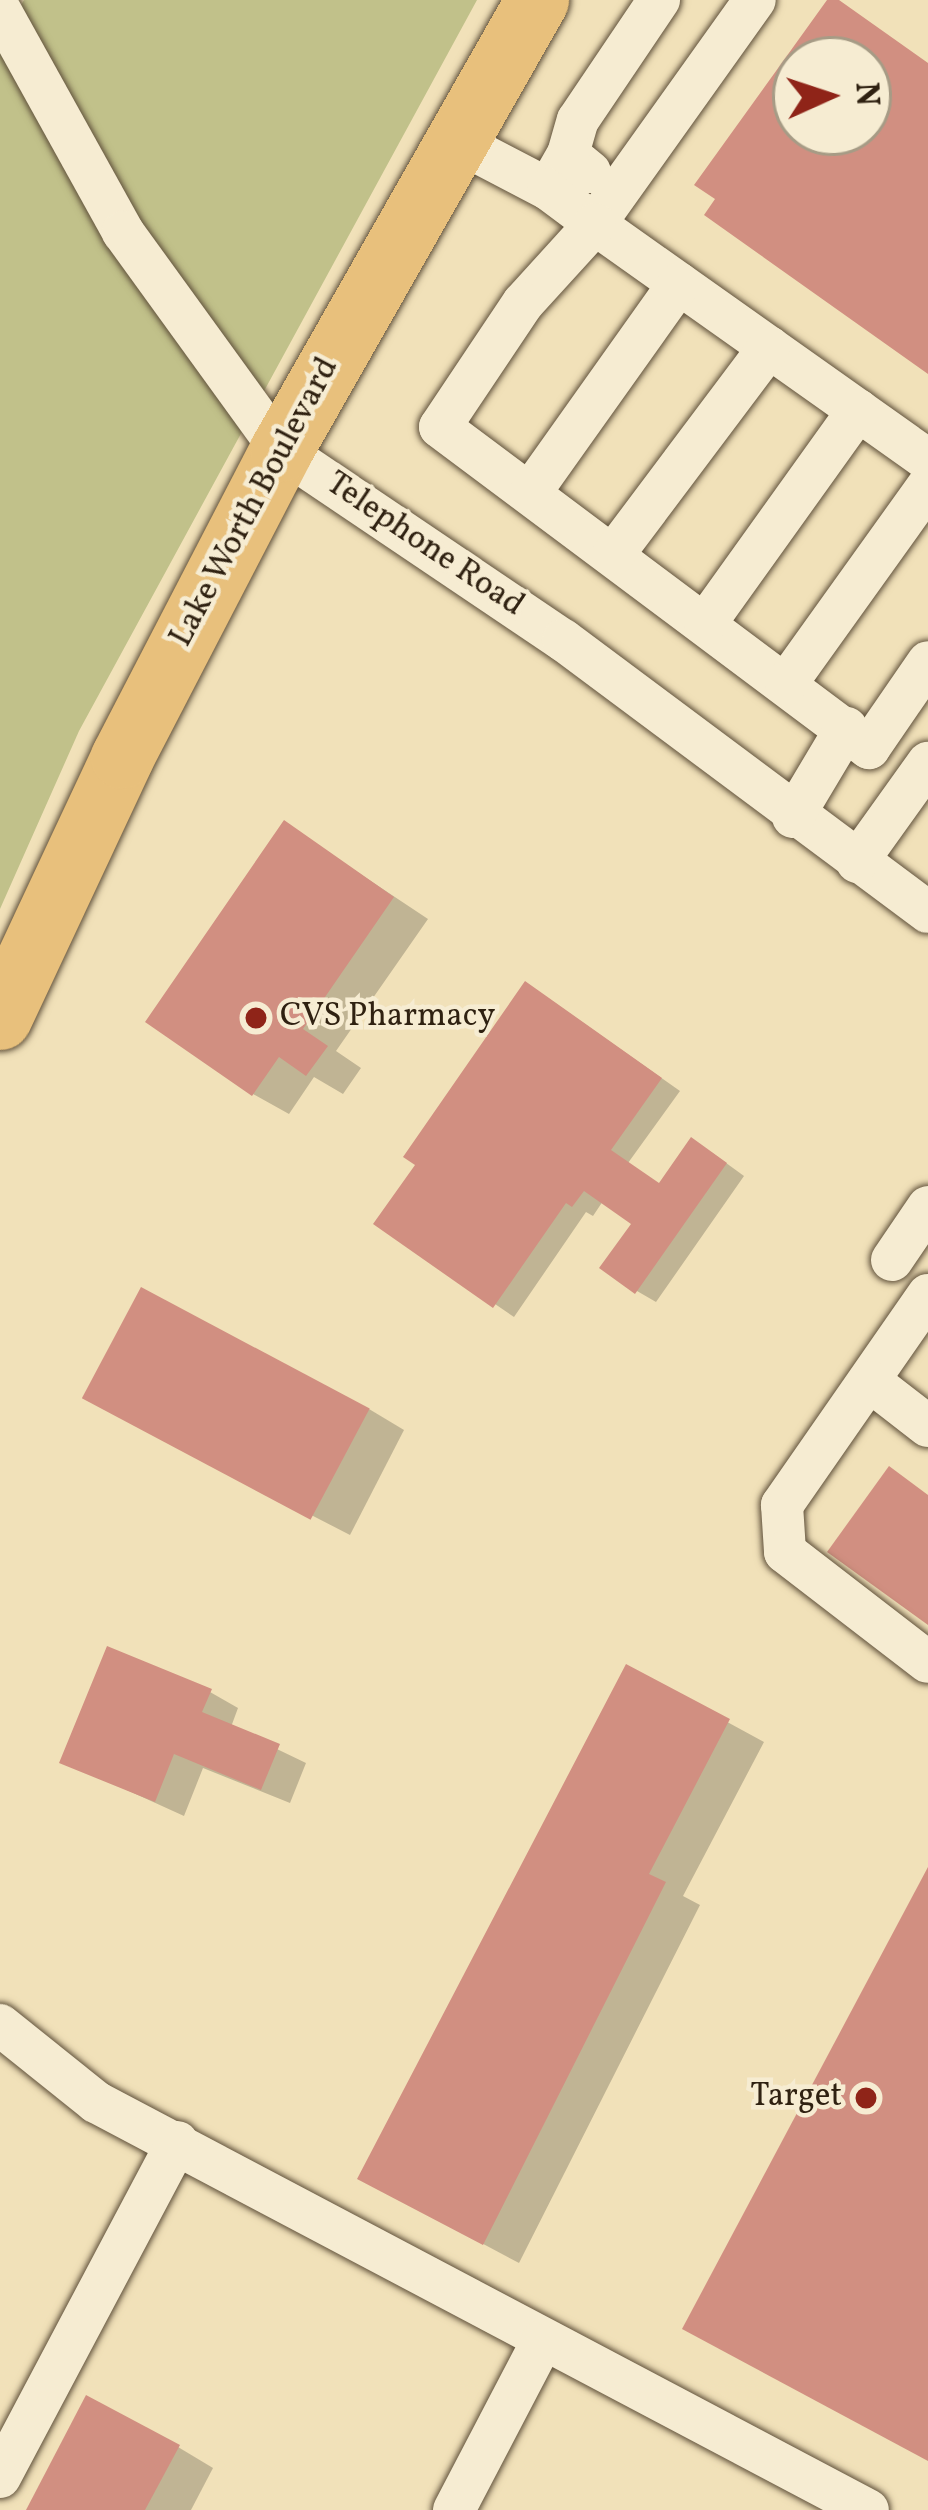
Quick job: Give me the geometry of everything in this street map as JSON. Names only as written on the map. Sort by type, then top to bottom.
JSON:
[{"type":"highway","name":"Lake Worth Boulevard","points":[[0,1018],[122,758],[281,450],[537,0]]},
{"type":"street","points":[[558,172],[578,120],[658,0]]},
{"type":"street","points":[[755,0],[606,209],[523,303],[440,427],[869,748],[928,662]]},
{"type":"street","name":"Telephone Road","points":[[0,10],[123,232],[281,450],[563,640],[793,817],[928,912]]},
{"type":"street","points":[[456,141],[558,172],[606,209],[679,283],[928,460]]},
{"type":"street","points":[[530,493],[679,283]]},
{"type":"street","points":[[613,555],[770,347]]},
{"type":"street","points":[[705,624],[858,410]]},
{"type":"street","points":[[786,685],[928,487]]},
{"type":"street","points":[[793,817],[846,728]]},
{"type":"street","points":[[857,862],[928,763]]},
{"type":"street","points":[[892,1260],[928,1207]]},
{"type":"street","points":[[928,1295],[782,1505],[785,1552],[928,1662]]},
{"type":"street","points":[[871,1382],[928,1426]]},
{"type":"street","points":[[0,2025],[69,2086],[868,2510]]},
{"type":"street","points":[[0,2477],[177,2142]]},
{"type":"street","points":[[454,2510],[543,2340]]},
{"type":"green space","points":[[24,0],[477,0],[79,731],[0,909],[0,43]]},
{"type":"building","points":[[827,0],[839,0],[890,36],[801,36]]},
{"type":"building","points":[[892,38],[928,63],[928,374],[704,215],[715,199],[694,185],[772,77],[772,156],[892,156]]},
{"type":"building","name":"CVS Pharmacy","points":[[284,820],[394,897],[303,1029],[328,1046],[306,1076],[279,1057],[252,1096],[145,1022]]},
{"type":"building","points":[[525,981],[662,1078],[611,1150],[659,1183],[691,1137],[727,1163],[635,1294],[599,1268],[631,1224],[584,1191],[572,1207],[566,1203],[493,1308],[373,1224],[415,1165],[403,1157]]},
{"type":"building","points":[[141,1287],[370,1409],[311,1520],[82,1398]]},
{"type":"building","points":[[889,1466],[928,1495],[928,1625],[827,1552]]},
{"type":"building","points":[[107,1646],[212,1689],[202,1712],[280,1744],[261,1790],[174,1754],[155,1802],[59,1763]]},
{"type":"building","points":[[626,1664],[730,1719],[649,1874],[666,1882],[483,2245],[357,2179]]},
{"type":"building","name":"Target","points":[[928,1867],[928,2461],[682,2329]]},
{"type":"building","points":[[86,2395],[180,2445],[145,2510],[26,2510]]},
{"type":"place","name":"CVS Pharmacy","points":[[256,1018]]},
{"type":"place","name":"Target","points":[[866,2098]]}]
